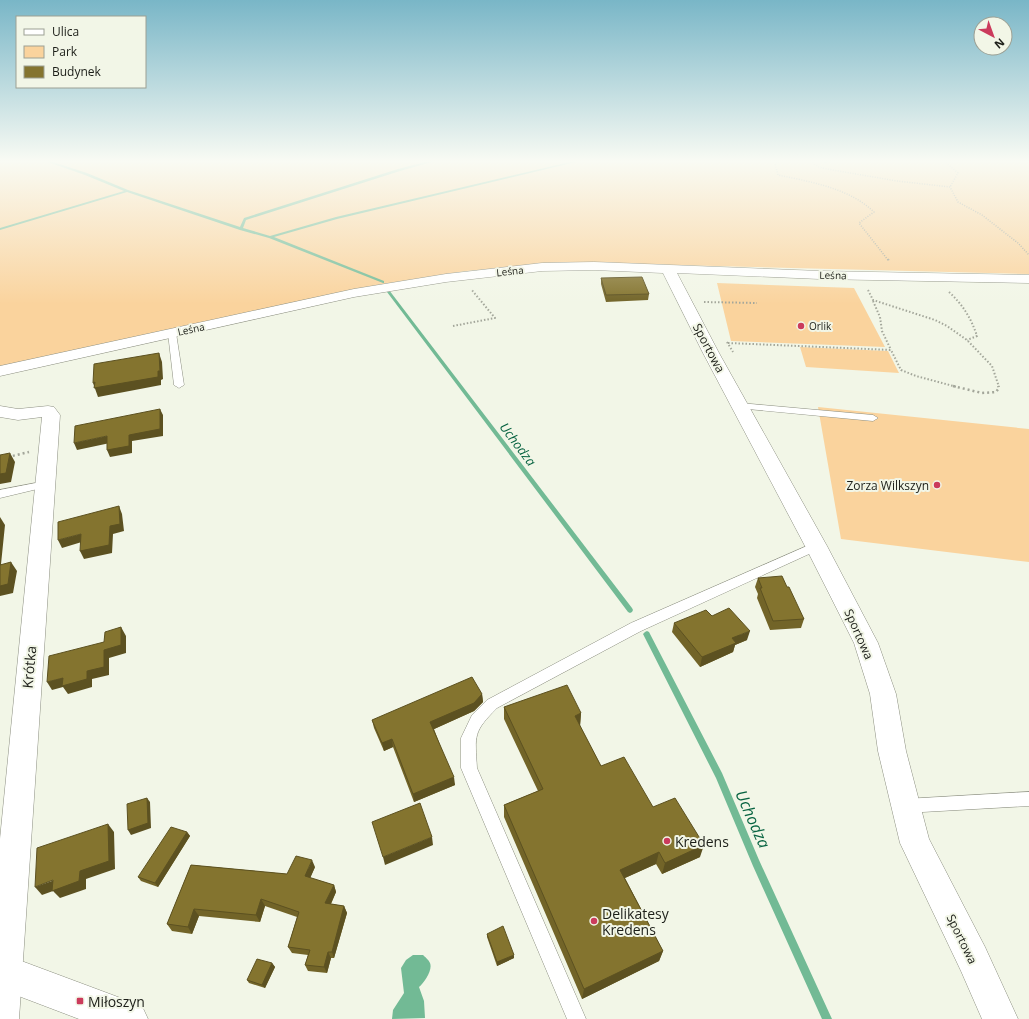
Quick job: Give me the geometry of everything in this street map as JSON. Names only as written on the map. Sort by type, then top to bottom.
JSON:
[{"type":"street","name":"Leśna","points":[[0,371],[354,293],[461,276],[542,267],[594,266],[1029,279]]},
{"type":"street","name":"Sportowa","points":[[668,269],[866,643],[883,694],[892,751],[915,843],[973,959],[1000,1019]]},
{"type":"street","name":"Krótka","points":[[0,410],[7,414],[48,411],[51,416],[3,972],[1,1019]]},
{"type":"street","points":[[3,972],[129,1019]]},
{"type":"lane","points":[[172,333],[179,385]]},
{"type":"lane","points":[[740,406],[873,418]]},
{"type":"lane","points":[[0,494],[46,484]]},
{"type":"lane","points":[[577,1019],[469,768],[468,738],[477,719],[492,704],[636,627],[816,546]]},
{"type":"lane","points":[[905,806],[1029,799]]},
{"type":"path","points":[[871,209],[874,212],[859,223],[900,275]]},
{"type":"path","points":[[970,209],[982,215],[1018,243],[1029,255]]},
{"type":"path","points":[[859,275],[873,300],[880,317],[882,331],[901,370],[916,376],[982,392],[996,392],[999,388],[992,366],[967,340],[947,326],[935,320],[873,300]]},
{"type":"path","points":[[930,275],[939,286],[947,290],[962,303],[977,336],[967,340]]},
{"type":"path","points":[[453,326],[495,318],[461,276]]},
{"type":"path","points":[[706,302],[757,303]]},
{"type":"path","points":[[728,343],[891,350]]},
{"type":"path","points":[[7,457],[49,448]]},
{"type":"green space","points":[[0,209],[1029,209],[1029,274],[595,263],[534,265],[466,271],[377,285],[0,367]]},
{"type":"green space","name":"Orlik","points":[[717,283],[854,288],[885,347],[731,341]]},
{"type":"green space","points":[[800,347],[888,351],[899,373],[806,367]]},
{"type":"green space","name":"Zorza Wilkszyn","points":[[818,407],[1029,429],[1029,562],[841,539]]},
{"type":"shaded area","points":[[413,955],[423,955],[429,961],[431,966],[428,976],[419,987],[424,1001],[425,1018],[392,1019],[393,1010],[404,993],[401,968],[406,960]]},
{"type":"building","points":[[642,277],[649,294],[606,295],[601,278]]},
{"type":"building","points":[[159,353],[160,371],[158,371],[158,377],[94,388],[94,364]]},
{"type":"building","points":[[160,409],[160,429],[129,435],[129,446],[107,450],[107,436],[74,443],[75,426]]},
{"type":"building","points":[[10,453],[6,473],[0,474],[0,455]]},
{"type":"building","points":[[119,506],[120,524],[110,526],[109,545],[80,551],[81,534],[58,540],[58,522]]},
{"type":"building","points":[[11,562],[8,584],[0,586],[0,565]]},
{"type":"building","points":[[782,576],[787,587],[789,587],[804,619],[773,621],[760,588],[762,588],[758,578]]},
{"type":"building","points":[[729,608],[750,631],[732,638],[736,643],[702,657],[674,623],[706,610],[712,616]]},
{"type":"building","points":[[121,627],[121,645],[104,650],[104,667],[87,671],[87,679],[62,686],[63,678],[47,682],[49,656],[104,642],[105,632]]},
{"type":"building","points":[[472,677],[482,694],[474,703],[430,722],[454,777],[413,794],[392,739],[382,743],[372,720]]},
{"type":"building","name":"Delikatesy Kredens","points":[[567,685],[581,713],[575,716],[601,766],[624,757],[653,807],[675,798],[704,845],[665,863],[659,852],[620,870],[663,951],[584,989],[504,805],[543,789],[504,707]]},
{"type":"building","points":[[147,798],[148,823],[128,830],[127,804]]},
{"type":"building","points":[[420,803],[432,837],[383,857],[372,822]]},
{"type":"building","points":[[108,824],[109,861],[80,871],[79,881],[52,891],[53,880],[35,887],[37,848]]},
{"type":"building","points":[[171,827],[187,832],[155,883],[138,877]]},
{"type":"building","points":[[296,856],[312,860],[305,876],[334,885],[325,903],[344,906],[332,952],[328,952],[324,967],[305,965],[310,950],[288,947],[299,912],[261,899],[256,915],[194,909],[188,927],[167,924],[191,865],[287,874]]},
{"type":"building","points":[[503,926],[514,955],[497,962],[487,934]]},
{"type":"building","points":[[257,959],[272,963],[262,985],[247,980]]},
{"type":"waterway","points":[[0,229],[68,209]]},
{"type":"waterway","name":"Uchodza","points":[[180,209],[241,229]]},
{"type":"waterway","points":[[241,229],[245,219],[278,209]]},
{"type":"waterway","points":[[270,237],[336,218],[376,209]]},
{"type":"waterway","name":"Uchodza","points":[[241,229],[270,237]]},
{"type":"waterway","name":"Uchodza","points":[[270,237],[383,282]]},
{"type":"waterway","name":"Uchodza","points":[[388,291],[630,610]]},
{"type":"waterway","name":"Uchodza","points":[[647,634],[719,776],[756,863],[827,1019]]},
{"type":"place","name":"Orlik","points":[[801,326]]},
{"type":"place","name":"Zorza Wilkszyn","points":[[937,485]]},
{"type":"place","name":"Kredens","points":[[667,841]]},
{"type":"place","name":"Delikatesy Kredens","points":[[594,921]]},
{"type":"place","name":"Miłoszyn","points":[[80,1001]]}]
